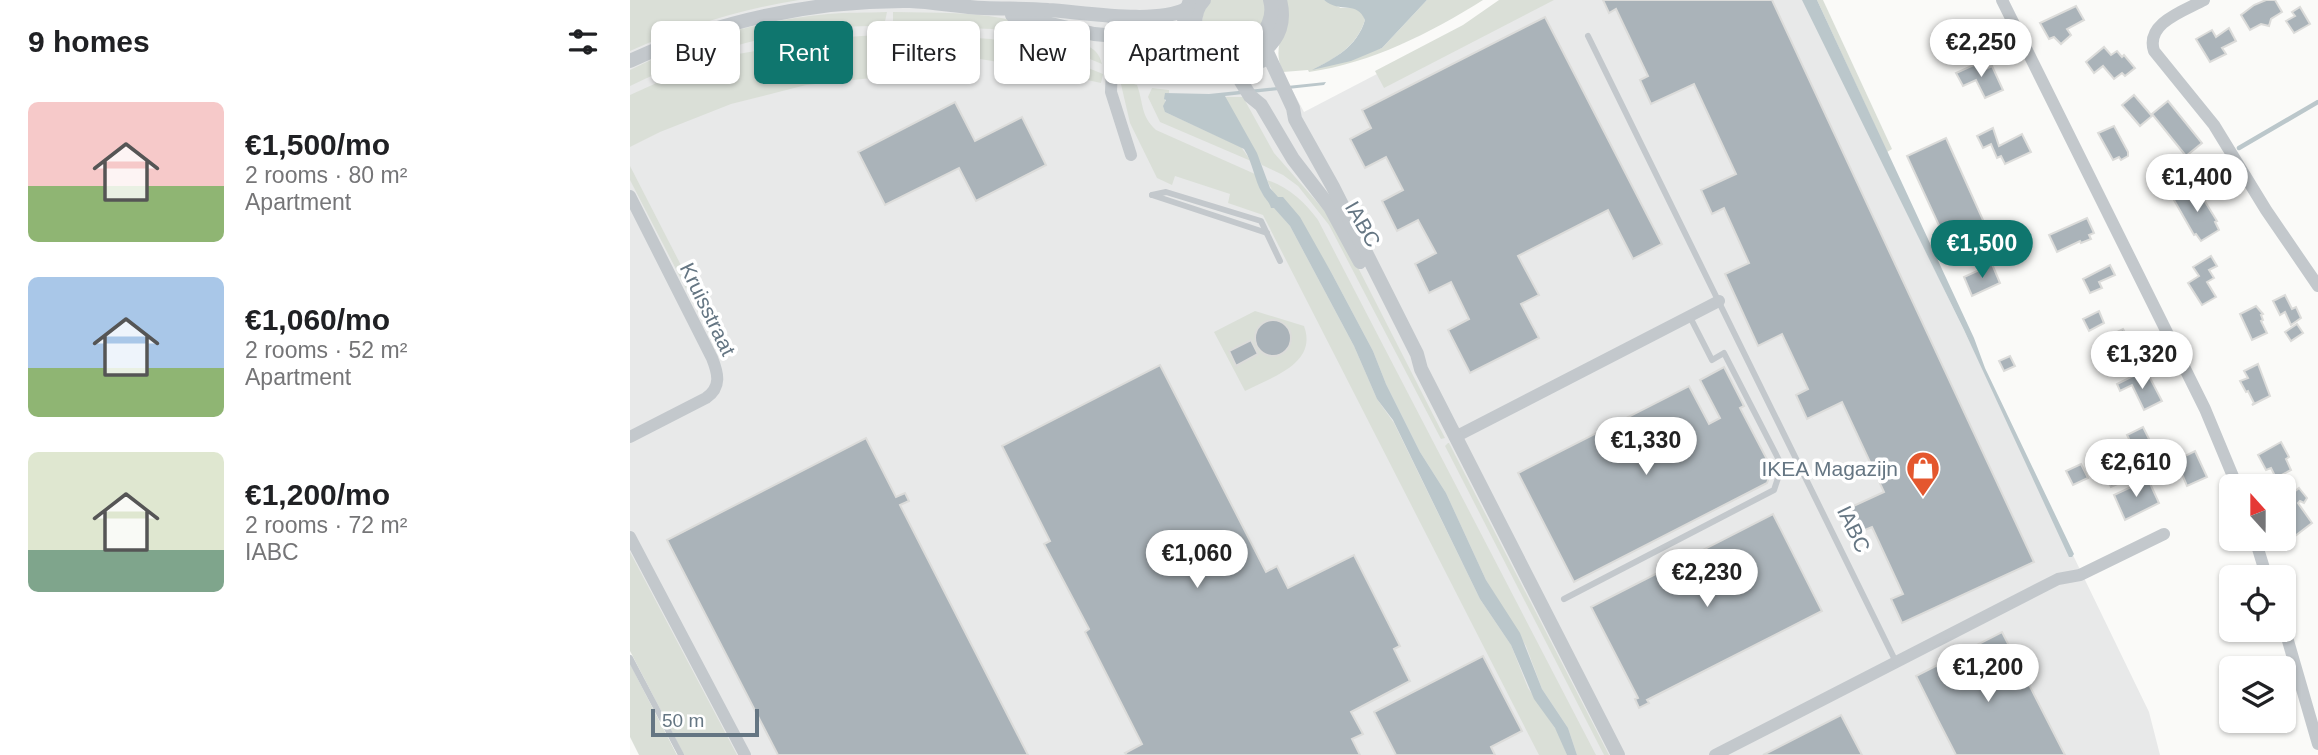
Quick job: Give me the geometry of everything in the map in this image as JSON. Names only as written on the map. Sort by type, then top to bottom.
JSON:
[{"type":"street","points":[[1194,21],[1204,0]]},
{"type":"street","points":[[1263,34],[1271,18],[1270,0]]},
{"type":"street","points":[[1263,52],[1280,24],[1280,0]]},
{"type":"street","points":[[2002,0],[2205,409],[2232,474]]},
{"type":"street","points":[[2204,0],[2157,28],[2152,37],[2154,51],[2214,125],[2266,210],[2318,286]]},
{"type":"street","points":[[630,61],[685,39],[762,17],[830,5],[925,2],[984,8],[1047,9],[1114,17],[1168,13],[1188,4]]},
{"type":"street","points":[[984,8],[1074,31],[1104,35]]},
{"type":"street","points":[[1114,17],[1115,21]]},
{"type":"street","name":"IABC","points":[[1263,52],[1282,93],[1286,112],[1295,119],[1333,187],[1411,343],[1420,369],[1618,755]]},
{"type":"street","points":[[1112,84],[1111,92],[1131,155]]},
{"type":"street","name":"IABC","points":[[1246,84],[1286,149],[1330,207],[1411,358],[1420,369]]},
{"type":"street","name":"Kruisstraat","points":[[630,196],[712,358],[718,375],[713,394],[630,437]]},
{"type":"street","points":[[1455,437],[1719,301]]},
{"type":"street","points":[[1715,755],[2058,579],[2080,575],[2164,534]]},
{"type":"street","points":[[630,537],[745,755]]},
{"type":"street","points":[[2288,642],[2318,744]]},
{"type":"lane","name":"IABC","points":[[1588,36],[1896,662]]},
{"type":"lane","points":[[1152,195],[1166,192],[1261,221],[1280,261]]},
{"type":"lane","points":[[1564,598],[1774,490],[1782,466],[1724,354],[1712,360],[1690,316]]},
{"type":"lane","points":[[630,657],[681,755]]},
{"type":"shaded area","points":[[630,0],[1243,0],[1254,21],[1104,21],[1104,84],[1263,84],[1263,37],[1304,112],[1519,0],[1804,0],[2149,712],[2160,755],[729,755],[630,571]]},
{"type":"shaded area","points":[[630,0],[799,0],[710,21],[651,21],[651,42],[630,51]]},
{"type":"shaded area","points":[[1211,0],[1264,0],[1265,12],[1263,23],[1202,21]]},
{"type":"shaded area","points":[[1286,0],[1324,0],[1341,8],[1362,11],[1365,20],[1352,43],[1339,55],[1316,68],[1382,48],[1427,0],[1483,0],[1421,35],[1378,54],[1332,68],[1309,72],[1283,72],[1278,53],[1286,20]]},
{"type":"shaded area","points":[[1324,0],[1427,0],[1382,48],[1351,61],[1312,70],[1351,45],[1365,20],[1357,10],[1336,6]]},
{"type":"shaded area","points":[[1499,0],[1554,0],[1384,88],[1375,71],[1463,25]]},
{"type":"shaded area","points":[[1802,0],[1817,0],[1974,338],[1985,368],[2074,554],[2072,557],[2069,557],[1964,330]]},
{"type":"shaded area","points":[[1817,0],[1823,0],[1892,149],[1887,152]]},
{"type":"shaded area","points":[[887,12],[885,21],[867,21],[867,26],[853,26],[853,21],[777,21],[803,17]]},
{"type":"shaded area","points":[[893,12],[972,14],[1015,21],[994,21],[994,29],[980,29],[980,21],[893,21]]},
{"type":"shaded area","points":[[752,26],[754,41],[740,45],[740,29]]},
{"type":"shaded area","points":[[867,36],[867,78],[853,80],[853,37]]},
{"type":"shaded area","points":[[980,38],[994,40],[994,61],[980,59]]},
{"type":"shaded area","points":[[1090,48],[1096,52],[1102,64],[1090,59]]},
{"type":"shaded area","points":[[754,51],[754,84],[815,84],[731,104],[630,147],[630,95],[654,84],[740,84],[740,54]]},
{"type":"shaded area","points":[[651,60],[651,76],[630,86],[630,70]]},
{"type":"shaded area","points":[[1090,69],[1103,74],[1101,83],[1090,81]]},
{"type":"shaded area","points":[[1326,82],[1324,85],[1225,96],[1257,153],[1270,188],[1278,197],[1283,197],[1300,217],[1331,272],[1373,351],[1386,384],[1420,452],[1446,493],[1486,580],[1520,633],[1542,689],[1568,728],[1577,755],[1567,755],[1555,728],[1534,699],[1511,645],[1480,599],[1393,420],[1377,399],[1354,346],[1290,226],[1271,208],[1262,193],[1244,149],[1165,112],[1163,106],[1165,93],[1209,94]]},
{"type":"shaded area","points":[[1121,84],[1137,85],[1145,114],[1156,130],[1255,174],[1262,193],[1290,226],[1354,346],[1377,399],[1394,423],[1480,599],[1511,645],[1528,688],[1559,734],[1567,755],[1539,755],[1263,215],[1228,203],[1230,194],[1175,176],[1172,185],[1157,178],[1130,123]]},
{"type":"shaded area","points":[[1152,88],[1169,90],[1169,93],[1165,93],[1165,112],[1241,147],[1251,161],[1160,122],[1148,97]]},
{"type":"shaded area","points":[[1225,97],[1243,97],[1274,153],[1324,210],[1347,246],[1445,438],[1441,439],[1329,225],[1298,186],[1262,165]]},
{"type":"shaded area","points":[[630,166],[723,347],[717,346],[713,341],[630,180]]},
{"type":"shaded area","points":[[1267,180],[1296,196],[1318,220],[1596,755],[1577,755],[1568,728],[1542,689],[1526,646],[1486,580],[1446,493],[1420,452],[1386,384],[1373,351],[1331,272],[1274,194]]},
{"type":"shaded area","points":[[1255,311],[1304,326],[1307,339],[1298,360],[1290,367],[1245,391],[1214,332]]},
{"type":"shaded area","points":[[1448,443],[1609,755],[1604,755],[1445,446]]},
{"type":"shaded area","points":[[630,552],[737,755],[684,755],[630,651]]},
{"type":"shaded area","points":[[630,664],[677,755],[639,755],[630,737]]},
{"type":"building","points":[[1603,0],[1772,0],[2034,562],[1902,623],[1891,599],[1903,594],[1872,527],[1860,532],[1849,508],[1884,492],[1842,402],[1807,419],[1796,395],[1808,389],[1782,334],[1758,346],[1725,274],[1749,263],[1724,208],[1712,214],[1701,190],[1736,174],[1694,84],[1651,104],[1640,80],[1648,76],[1616,9],[1609,13]]},
{"type":"building","points":[[2266,0],[2275,0],[2282,12],[2271,19],[2269,26],[2261,24],[2250,30],[2241,15]]},
{"type":"building","points":[[2076,6],[2084,20],[2067,29],[2071,35],[2061,44],[2054,37],[2049,39],[2040,23]]},
{"type":"building","points":[[2300,7],[2310,24],[2294,33],[2286,21],[2295,16],[2292,12]]},
{"type":"building","points":[[1545,17],[1662,244],[1633,259],[1608,210],[1518,256],[1539,295],[1521,304],[1539,338],[1470,373],[1448,330],[1469,319],[1451,282],[1429,293],[1415,264],[1436,253],[1418,220],[1397,231],[1382,201],[1403,190],[1386,157],[1365,168],[1350,139],[1371,128],[1362,110]]},
{"type":"building","points":[[1957,26],[1960,32],[1969,28],[1979,43],[1980,52],[1963,60],[1956,46],[1947,50],[1939,34]]},
{"type":"building","points":[[2229,28],[2236,41],[2222,48],[2226,54],[2210,62],[2196,39],[2212,30],[2216,37]]},
{"type":"building","points":[[2104,47],[2111,55],[2117,51],[2122,57],[2124,55],[2135,68],[2125,76],[2122,73],[2114,79],[2103,66],[2094,73],[2086,62]]},
{"type":"building","points":[[1978,63],[1981,71],[1992,66],[2003,90],[1985,98],[1976,80],[1963,86],[1956,73]]},
{"type":"building","points":[[2134,95],[2152,116],[2140,126],[2122,105]]},
{"type":"building","points":[[2168,101],[2202,143],[2186,156],[2152,114]]},
{"type":"building","points":[[955,102],[975,141],[1022,117],[1046,165],[976,201],[959,168],[885,205],[858,152]]},
{"type":"building","points":[[2114,126],[2128,152],[2128,156],[2121,160],[2119,157],[2113,160],[2098,133]]},
{"type":"building","points":[[1993,128],[1999,146],[2022,134],[2031,152],[2005,164],[2001,156],[1997,158],[1991,144],[1983,148],[1977,136]]},
{"type":"building","points":[[1946,138],[1992,240],[1954,258],[1907,156]]},
{"type":"building","points":[[2196,187],[2217,221],[2215,222],[2219,230],[2201,241],[2194,235],[2174,200]]},
{"type":"building","points":[[2087,218],[2094,233],[2089,235],[2091,239],[2057,252],[2049,235]]},
{"type":"building","points":[[2211,256],[2217,266],[2209,270],[2214,278],[2207,282],[2216,297],[2202,305],[2188,283],[2199,276],[2193,267]]},
{"type":"building","points":[[1992,264],[2000,283],[1972,296],[1964,277]]},
{"type":"building","points":[[2110,265],[2115,275],[2099,282],[2102,288],[2090,293],[2083,279]]},
{"type":"building","points":[[2285,295],[2292,309],[2296,307],[2301,318],[2291,325],[2285,312],[2280,315],[2273,301]]},
{"type":"building","points":[[2256,306],[2263,314],[2261,321],[2267,333],[2252,340],[2240,314]]},
{"type":"building","points":[[2099,311],[2104,323],[2089,331],[2083,319]]},
{"type":"building","points":[[1273,320],[1286,325],[1291,338],[1286,351],[1273,356],[1260,351],[1255,338],[1260,325]]},
{"type":"building","points":[[2297,324],[2303,333],[2291,341],[2285,332]]},
{"type":"building","points":[[2123,329],[2129,340],[2134,338],[2142,354],[2120,364],[2112,348],[2116,346],[2111,335]]},
{"type":"building","points":[[1251,340],[1258,354],[1236,366],[1229,351]]},
{"type":"building","points":[[2010,356],[2015,366],[2004,371],[1999,361]]},
{"type":"building","points":[[2258,364],[2270,396],[2252,405],[2254,403],[2248,391],[2246,392],[2240,381],[2248,378],[2244,371]]},
{"type":"building","points":[[1160,365],[1266,572],[1277,566],[1288,588],[1354,555],[1400,646],[1394,649],[1410,681],[1351,712],[1363,734],[1352,739],[1360,755],[1125,753],[1142,744],[1085,632],[1089,629],[1044,544],[1050,541],[1002,446]]},
{"type":"building","points":[[1724,367],[1744,406],[1740,408],[1772,469],[1767,483],[1574,582],[1518,473],[1689,386],[1709,424],[1720,418],[1700,380]]},
{"type":"building","points":[[2137,374],[2140,380],[2149,376],[2162,401],[2144,410],[2132,385],[2120,391],[2117,384]]},
{"type":"building","points":[[2143,427],[2154,449],[2138,457],[2127,435]]},
{"type":"building","points":[[866,438],[896,497],[905,493],[909,501],[900,505],[1028,755],[778,755],[667,540]]},
{"type":"building","points":[[2281,442],[2289,457],[2286,459],[2291,470],[2284,474],[2274,474],[2271,468],[2266,470],[2258,455]]},
{"type":"building","points":[[2195,451],[2207,477],[2187,486],[2182,474],[2177,476],[2171,463]]},
{"type":"building","points":[[2127,460],[2135,476],[2111,487],[2104,472]]},
{"type":"building","points":[[2081,464],[2088,478],[2073,485],[2066,471]]},
{"type":"building","points":[[2148,479],[2159,503],[2125,520],[2114,495]]},
{"type":"building","points":[[2299,488],[2307,498],[2304,503],[2298,503],[2312,523],[2296,535],[2296,490]]},
{"type":"building","points":[[1773,514],[1822,611],[1647,700],[1649,703],[1639,708],[1635,699],[1638,698],[1591,607]]},
{"type":"building","points":[[2002,632],[2065,755],[1956,755],[1938,720],[1916,676]]},
{"type":"building","points":[[1483,656],[1522,731],[1491,747],[1495,755],[1396,755],[1374,712]]},
{"type":"building","points":[[1841,715],[1862,755],[1763,755]]},
{"type":"waterway","points":[[2239,148],[2318,102]]},
{"type":"place","name":"IKEA Magazijn","points":[[1923,498]]}]
